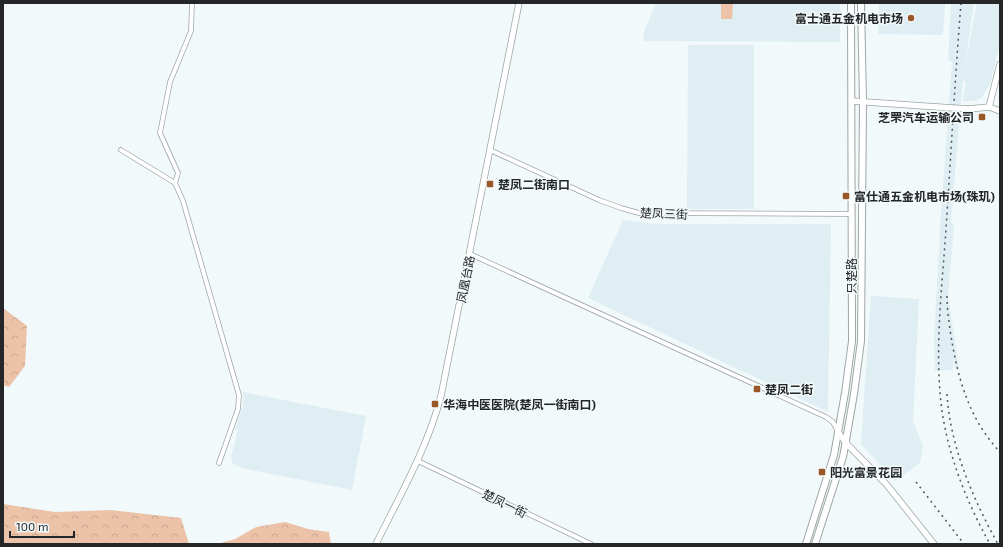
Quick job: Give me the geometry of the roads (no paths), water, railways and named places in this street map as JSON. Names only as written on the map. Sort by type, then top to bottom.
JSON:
[{"type":"main road","name":"只楚路","points":[[806,544],[834,455],[852,341],[851,3]]},
{"type":"main road","name":"只楚路","points":[[815,544],[843,457],[854,394],[861,341],[863,102],[861,3]]},
{"type":"street","points":[[175,183],[178,173],[160,133],[170,82],[190,30],[192,3]]},
{"type":"street","name":"凤凰台路","points":[[376,544],[418,461],[433,426],[442,396],[519,3]]},
{"type":"street","points":[[988,107],[1000,64]]},
{"type":"street","points":[[852,101],[969,109],[988,107],[1000,111]]},
{"type":"street","points":[[121,150],[175,183],[183,201],[240,395],[238,409],[219,463]]},
{"type":"street","name":"楚凤三街","points":[[490,150],[599,200],[640,213],[851,214]]},
{"type":"street","points":[[470,254],[826,417],[833,422],[846,443],[887,485],[934,544]]},
{"type":"street","name":"楚凤一街","points":[[418,461],[591,544]]},
{"type":"railway","points":[[961,3],[940,320],[940,388],[945,429],[954,463],[974,513],[990,544]]},
{"type":"railway","points":[[947,296],[951,336],[957,368],[966,398],[980,426],[1000,452]]},
{"type":"railway","points":[[947,394],[953,433],[964,472],[980,509],[998,544]]},
{"type":"railway","points":[[916,482],[964,544]]},
{"type":"place","name":"富士通五金机电市场","points":[[911,18]]},
{"type":"place","name":"芝罘汽车运输公司","points":[[982,117]]},
{"type":"place","name":"楚凤二街南口","points":[[490,184]]},
{"type":"place","name":"富仕通五金机电市场(珠玑)","points":[[846,196]]},
{"type":"place","name":"楚凤二街","points":[[757,389]]},
{"type":"place","name":"华海中医医院(楚凤一街南口)","points":[[435,404]]},
{"type":"place","name":"阳光富景花园","points":[[822,472]]}]
